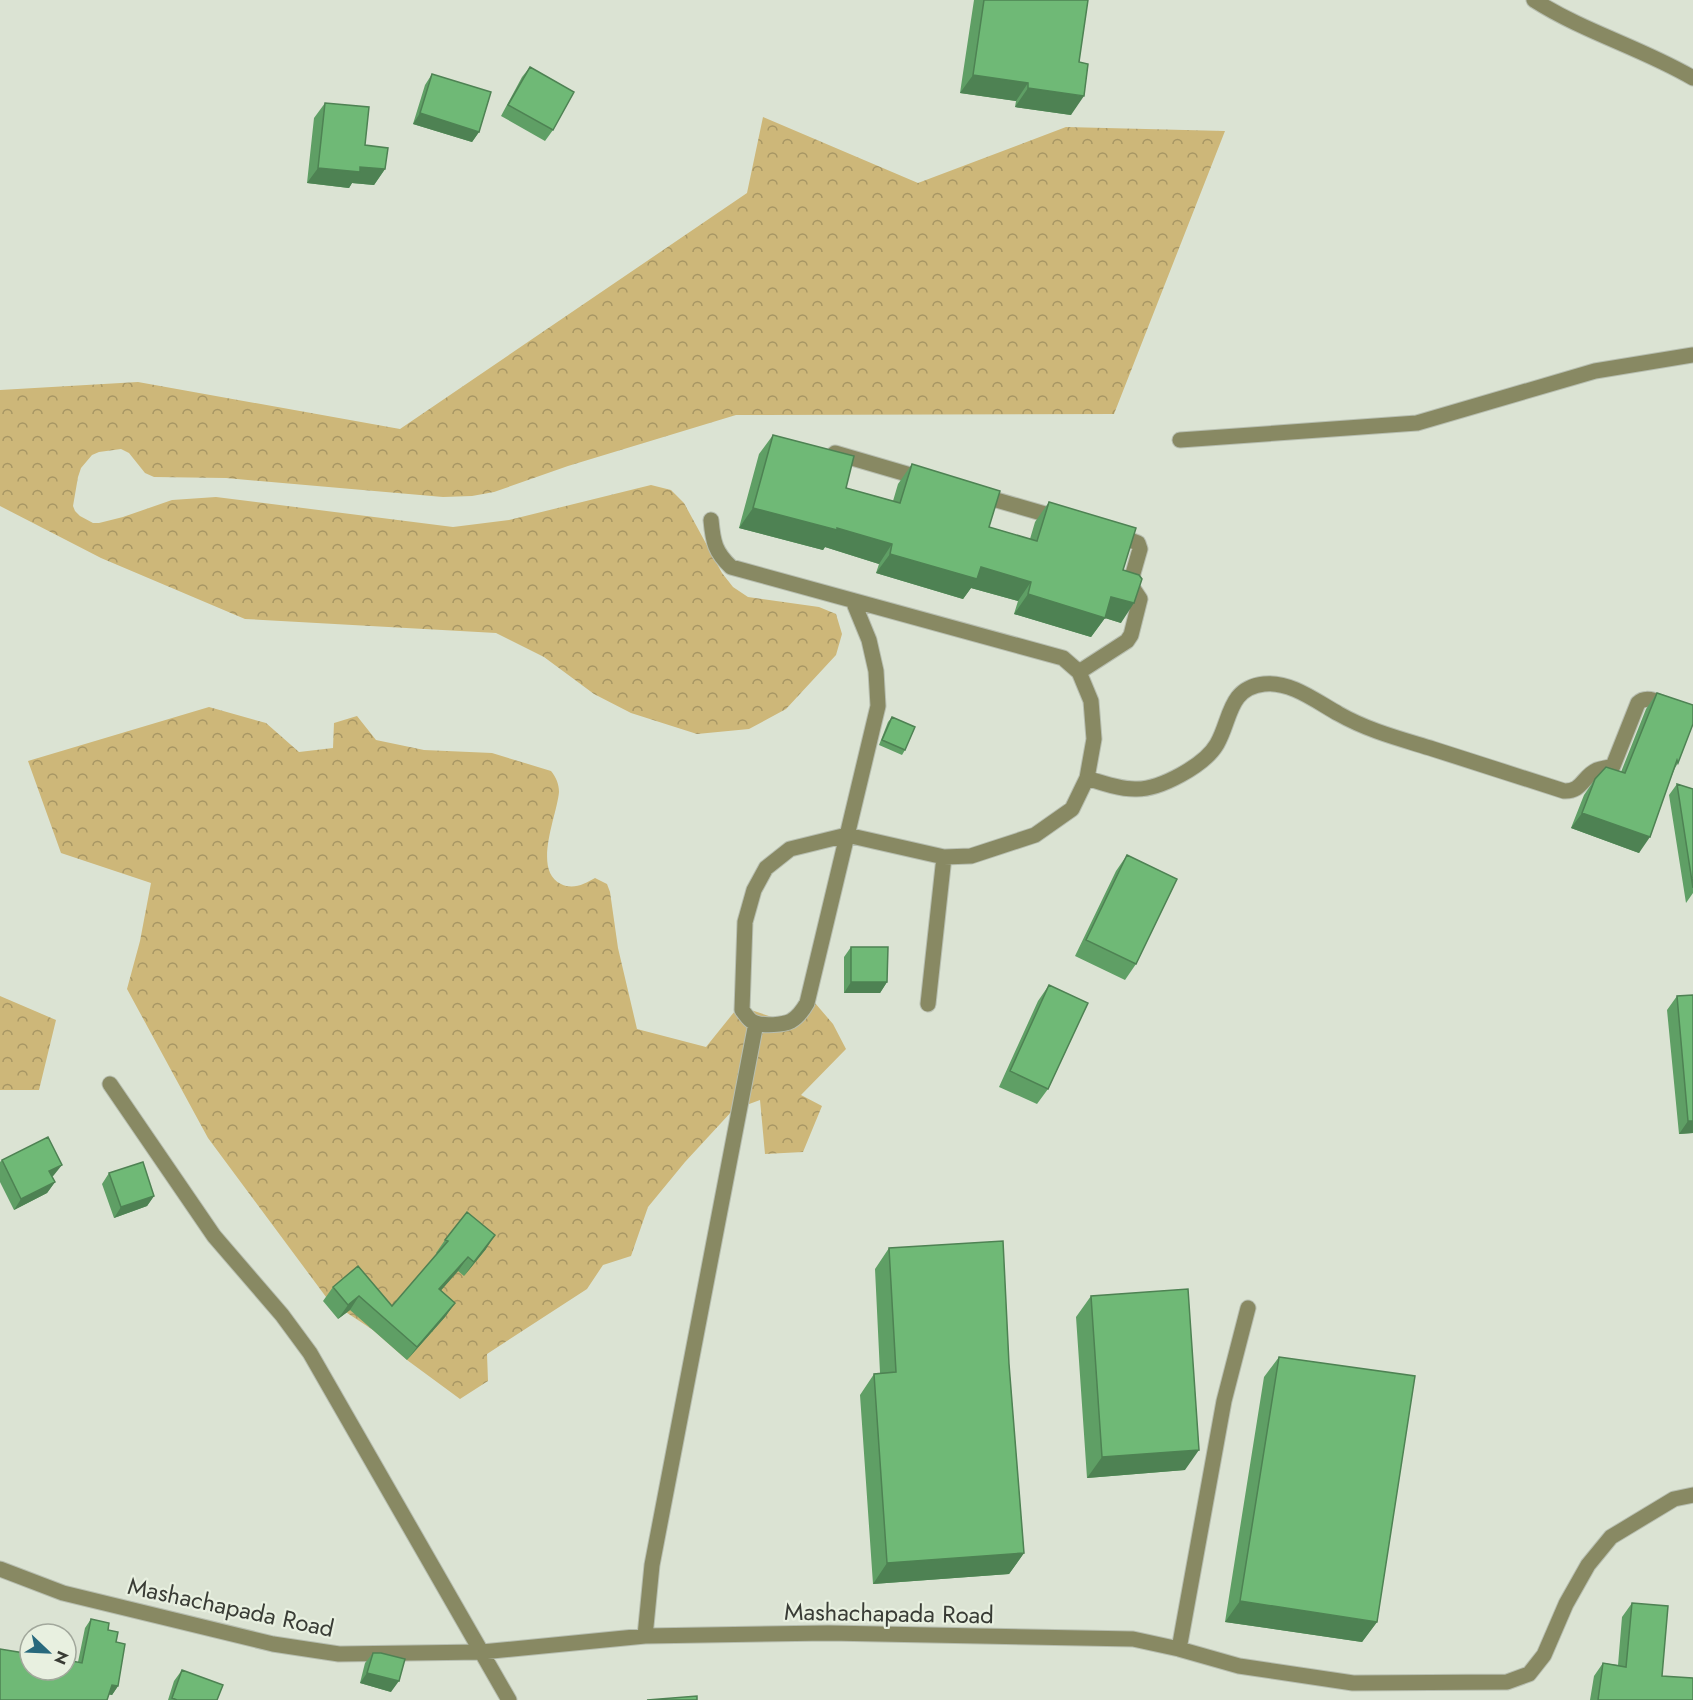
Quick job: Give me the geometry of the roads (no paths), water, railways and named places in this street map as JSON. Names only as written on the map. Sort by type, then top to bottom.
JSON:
[{"type":"street","points":[[1534,0],[1693,78]]},
{"type":"street","points":[[1179,440],[1417,423],[1596,371],[1693,355]]},
{"type":"street","points":[[825,450],[939,483]]},
{"type":"street","points":[[962,490],[1075,522]]},
{"type":"street","points":[[711,520],[712,541],[720,556],[731,567],[1064,658],[1079,672],[1091,701],[1094,739],[1087,778],[1072,809],[1035,835],[971,856],[944,857],[847,835],[790,849],[766,868],[754,890],[745,922],[742,1010],[756,1023],[790,1022],[800,1014],[807,1003],[847,835],[878,706],[876,671],[869,640],[853,601]]},
{"type":"street","points":[[1079,672],[1127,641],[1131,635],[1140,599],[1130,584],[1140,549],[1138,543],[1098,529]]},
{"type":"street","points":[[1087,778],[1137,790],[1160,784],[1197,765],[1209,756],[1218,743],[1232,704],[1246,690],[1262,684],[1275,684],[1294,689],[1360,726],[1564,791],[1572,791],[1580,787],[1597,770],[1613,766],[1641,700],[1647,699],[1679,710]]},
{"type":"street","points":[[928,1004],[944,857]]},
{"type":"street","points":[[645,1636],[652,1565],[756,1023]]},
{"type":"street","points":[[110,1083],[214,1236],[282,1315],[310,1353],[509,1700]]},
{"type":"street","points":[[1179,1649],[1224,1401],[1248,1308]]},
{"type":"street","name":"Mashachapada Road","points":[[0,1569],[63,1593],[273,1644],[339,1654],[482,1652],[645,1636],[829,1633],[1133,1639],[1239,1666],[1353,1683],[1507,1682],[1529,1674],[1544,1655],[1566,1604],[1588,1565],[1611,1537],[1674,1499],[1693,1495]]}]
